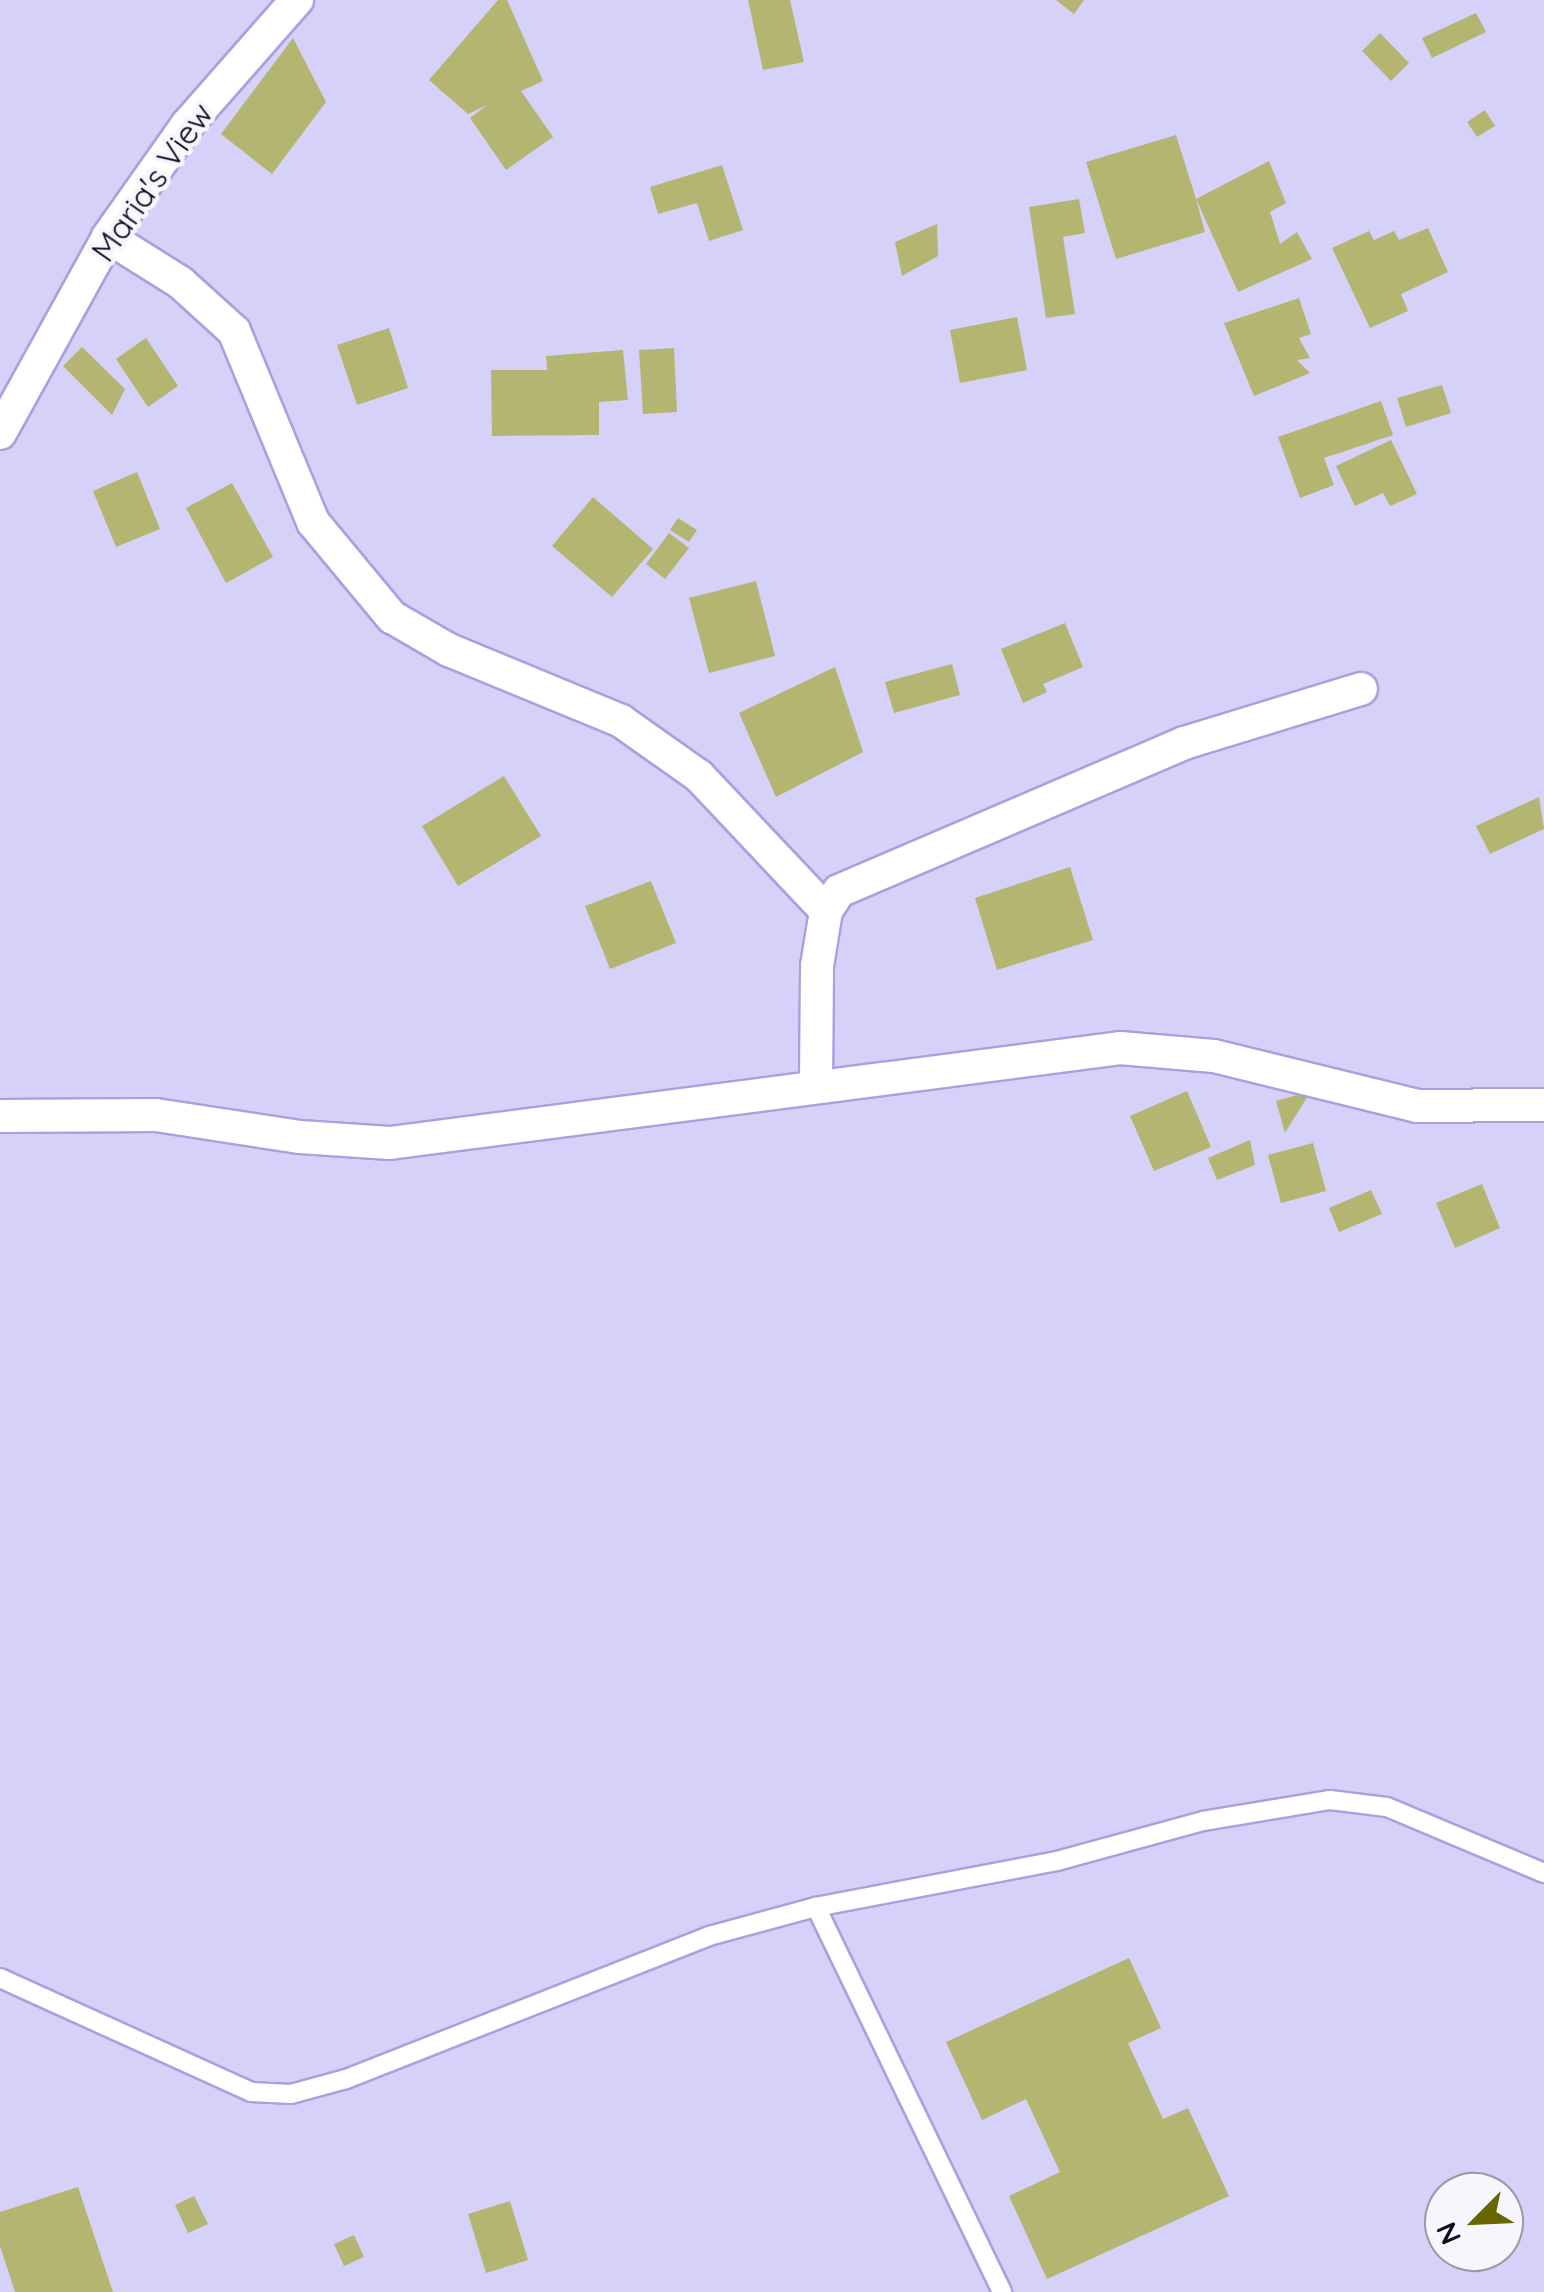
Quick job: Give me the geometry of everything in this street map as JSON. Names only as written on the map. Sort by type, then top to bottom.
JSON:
[{"type":"street","name":"Maria's View","points":[[0,433],[108,238],[187,125],[297,0]]},
{"type":"street","points":[[108,238],[182,282],[234,330],[313,522],[392,618],[449,650],[621,721],[699,776],[826,911]]},
{"type":"street","points":[[816,1084],[817,966],[826,911],[839,891],[966,833],[1184,743],[1361,689]]},
{"type":"street","points":[[0,1116],[156,1114],[300,1137],[390,1143],[816,1084],[1120,1048],[1214,1056],[1417,1106],[1544,1105]]},
{"type":"lane","points":[[0,1978],[251,2092],[291,2094],[346,2079],[709,1936],[816,1907],[1057,1862],[1203,1821],[1330,1800],[1387,1807],[1544,1873]]},
{"type":"lane","points":[[816,1907],[1002,2292]]},
{"type":"building","points":[[498,0],[507,0],[543,81],[521,91],[553,137],[506,170],[470,118],[487,105],[468,114],[429,80]]},
{"type":"building","points":[[748,0],[790,0],[804,62],[763,70]]},
{"type":"building","points":[[1056,0],[1084,0],[1074,14]]},
{"type":"building","points":[[1476,13],[1486,32],[1432,58],[1422,38]]},
{"type":"building","points":[[1380,33],[1409,63],[1391,81],[1362,51]]},
{"type":"building","points":[[293,38],[326,102],[272,174],[221,134]]},
{"type":"building","points":[[1485,110],[1495,126],[1477,137],[1467,122]]},
{"type":"building","points":[[1176,135],[1205,232],[1116,259],[1086,162]]},
{"type":"building","points":[[1269,161],[1286,203],[1270,212],[1280,244],[1297,232],[1312,259],[1238,292],[1196,199]]},
{"type":"building","points":[[722,165],[743,230],[709,241],[697,203],[658,214],[650,187]]},
{"type":"building","points":[[1079,199],[1085,233],[1063,237],[1075,314],[1046,318],[1029,207]]},
{"type":"building","points":[[937,224],[938,256],[902,276],[895,242]]},
{"type":"building","points":[[1428,228],[1448,272],[1401,294],[1408,311],[1370,328],[1332,248],[1369,231],[1374,240],[1394,231],[1399,240]]},
{"type":"building","points":[[1299,298],[1311,334],[1299,338],[1310,358],[1297,360],[1310,373],[1254,396],[1224,323]]},
{"type":"building","points":[[1017,317],[1027,370],[960,383],[950,330]]},
{"type":"building","points":[[389,328],[408,388],[357,405],[337,345]]},
{"type":"building","points":[[146,338],[178,386],[148,407],[116,359]]},
{"type":"building","points":[[82,347],[125,389],[112,415],[63,366]]},
{"type":"building","points":[[674,348],[677,412],[643,414],[639,350]]},
{"type":"building","points":[[623,350],[628,400],[599,402],[599,435],[492,436],[491,370],[547,370],[546,356]]},
{"type":"building","points":[[1442,385],[1451,413],[1406,427],[1397,398]]},
{"type":"building","points":[[1381,401],[1393,435],[1324,458],[1334,485],[1300,498],[1278,437]]},
{"type":"building","points":[[1391,440],[1417,494],[1390,506],[1383,493],[1355,506],[1336,466]]},
{"type":"building","points":[[137,472],[160,529],[116,547],[93,491]]},
{"type":"building","points":[[232,483],[273,557],[226,583],[186,508]]},
{"type":"building","points":[[593,497],[653,549],[612,597],[552,546]]},
{"type":"building","points":[[678,518],[697,530],[689,542],[670,530]]},
{"type":"building","points":[[669,533],[689,548],[665,579],[646,564]]},
{"type":"building","points":[[756,581],[775,656],[709,673],[689,598]]},
{"type":"building","points":[[1065,623],[1083,667],[1043,684],[1047,692],[1023,703],[1001,649]]},
{"type":"building","points":[[952,664],[960,695],[894,713],[885,682]]},
{"type":"building","points":[[835,667],[863,752],[776,797],[739,713]]},
{"type":"building","points":[[504,776],[541,836],[458,886],[422,826]]},
{"type":"building","points":[[1539,797],[1544,829],[1490,854],[1476,826]]},
{"type":"building","points":[[1070,867],[1093,940],[997,970],[975,898]]},
{"type":"building","points":[[651,881],[676,943],[610,969],[585,906]]},
{"type":"building","points":[[1187,1091],[1211,1147],[1154,1171],[1130,1116]]},
{"type":"building","points":[[1311,1091],[1285,1133],[1276,1101]]},
{"type":"building","points":[[1250,1140],[1255,1165],[1217,1180],[1208,1158]]},
{"type":"building","points":[[1313,1143],[1326,1191],[1281,1203],[1268,1155]]},
{"type":"building","points":[[1482,1184],[1500,1228],[1455,1248],[1436,1203]]},
{"type":"building","points":[[1371,1190],[1382,1214],[1339,1232],[1329,1208]]},
{"type":"building","points":[[1129,1958],[1161,2028],[1128,2043],[1163,2119],[1188,2108],[1229,2196],[1047,2279],[1009,2196],[1060,2172],[1026,2099],[982,2120],[946,2042]]},
{"type":"building","points":[[78,2187],[113,2292],[15,2292],[0,2246],[0,2212]]},
{"type":"building","points":[[194,2196],[208,2224],[188,2233],[175,2205]]},
{"type":"building","points":[[510,2201],[528,2260],[486,2273],[468,2214]]},
{"type":"building","points":[[354,2235],[364,2257],[344,2266],[334,2244]]}]
